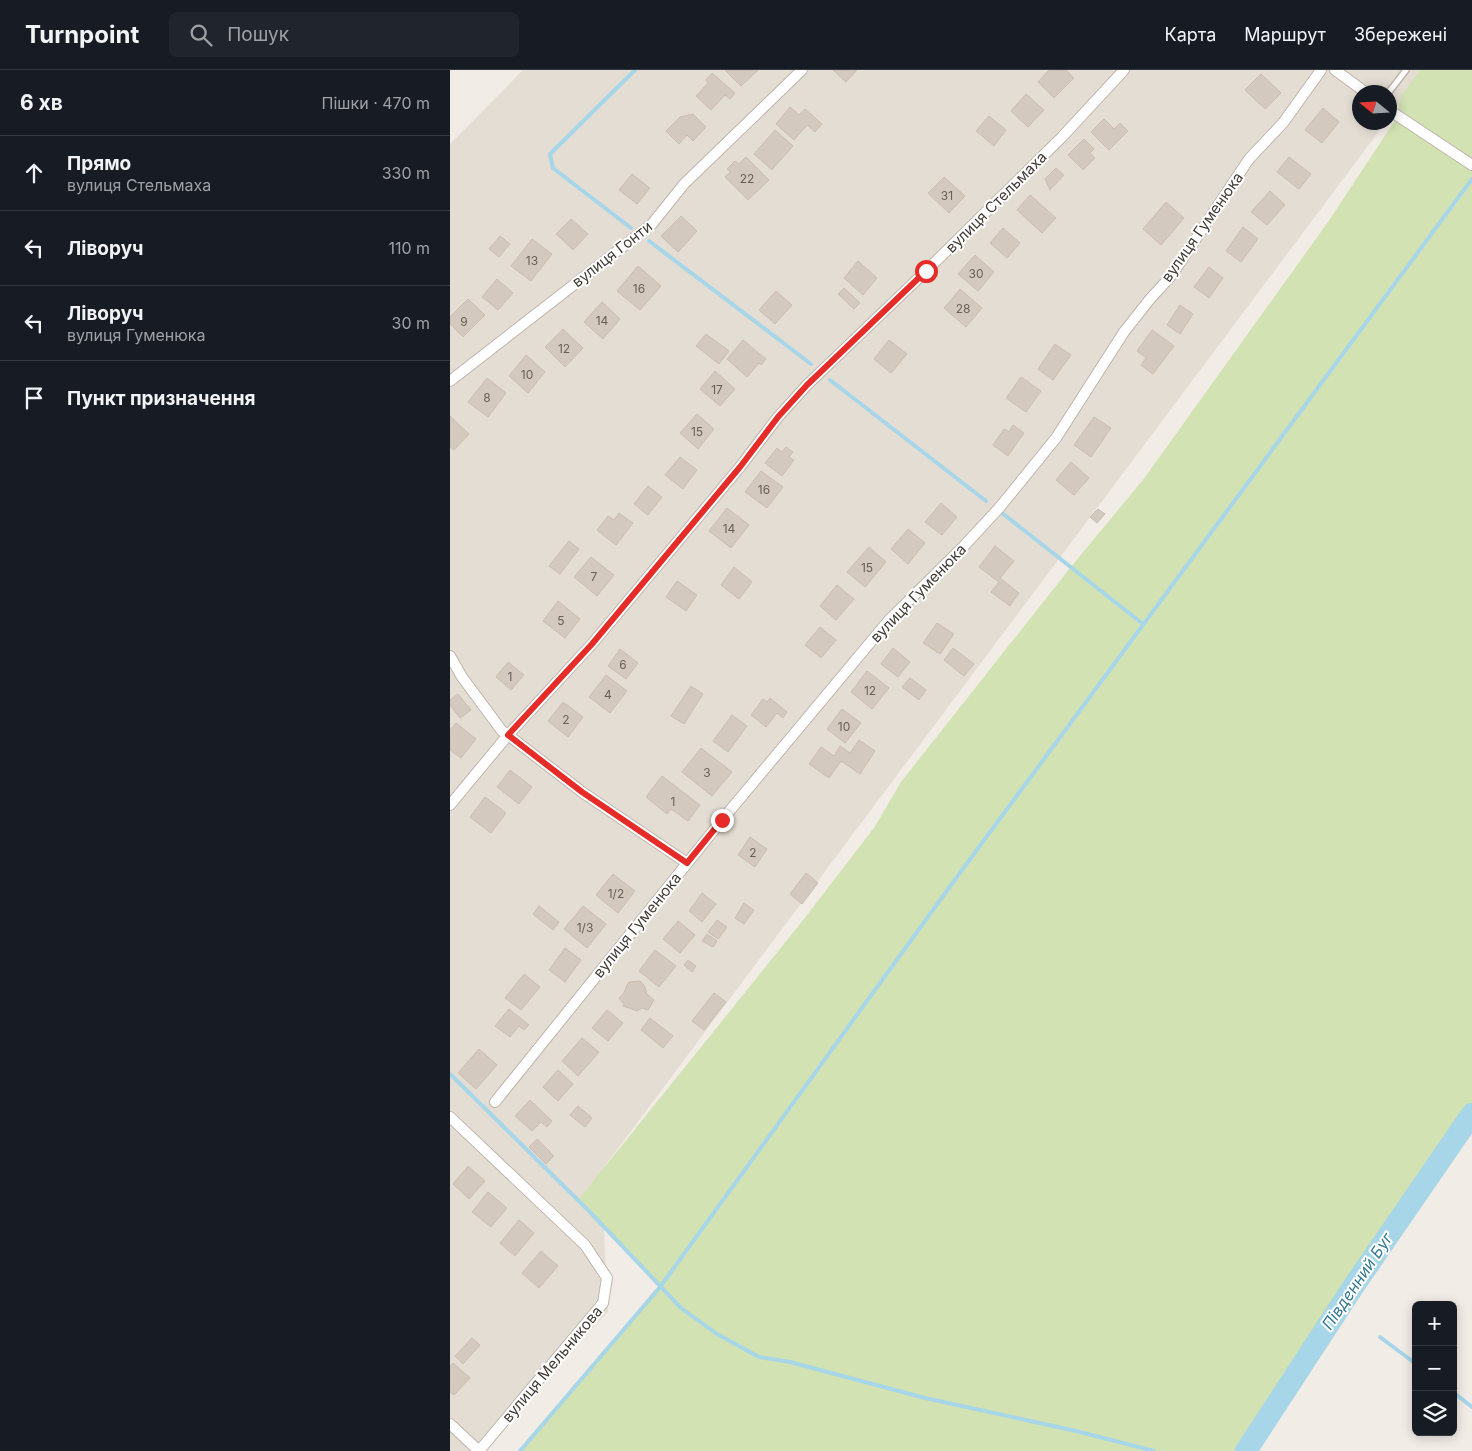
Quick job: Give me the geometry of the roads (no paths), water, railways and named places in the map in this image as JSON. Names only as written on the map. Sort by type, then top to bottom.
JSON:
[{"type":"street","name":"вулиця Гонти","points":[[450,381],[652,224],[684,184],[802,70]]},
{"type":"street","name":"вулиця Стельмаха","points":[[450,805],[508,735],[592,644],[740,467],[778,417],[807,385],[1062,137],[1124,70]]},
{"type":"street","name":"вулиця Гуменюка","points":[[495,1102],[687,863],[889,620],[963,547],[1000,507],[1056,438],[1124,332],[1171,276],[1249,159],[1283,123],[1321,70]]},
{"type":"street","points":[[1335,70],[1355,85]]},
{"type":"street","points":[[1397,115],[1472,165]]},
{"type":"street","points":[[450,656],[462,677],[502,731],[582,792],[687,863]]},
{"type":"street","name":"вулиця Мельникова","points":[[450,1117],[585,1245],[607,1278],[603,1302],[479,1451]]},
{"type":"street","points":[[450,1424],[479,1451]]},
{"type":"lane","points":[[1394,85],[1406,70]]},
{"type":"waterway","points":[[631,228],[553,168],[550,154],[635,70]]},
{"type":"waterway","points":[[520,1451],[660,1287],[951,885],[1472,179]]},
{"type":"waterway","points":[[649,241],[811,364]]},
{"type":"waterway","points":[[830,380],[986,501]]},
{"type":"waterway","points":[[1002,513],[1143,624]]},
{"type":"waterway","points":[[450,1074],[589,1211],[681,1308],[717,1334],[759,1357],[790,1362],[925,1398],[1076,1431],[1154,1451]]},
{"type":"waterway","name":"Південний Буг","points":[[1246,1451],[1353,1287],[1472,1114]]},
{"type":"waterway","points":[[1380,1337],[1412,1361]]},
{"type":"waterway","points":[[1457,1395],[1472,1407]]}]
